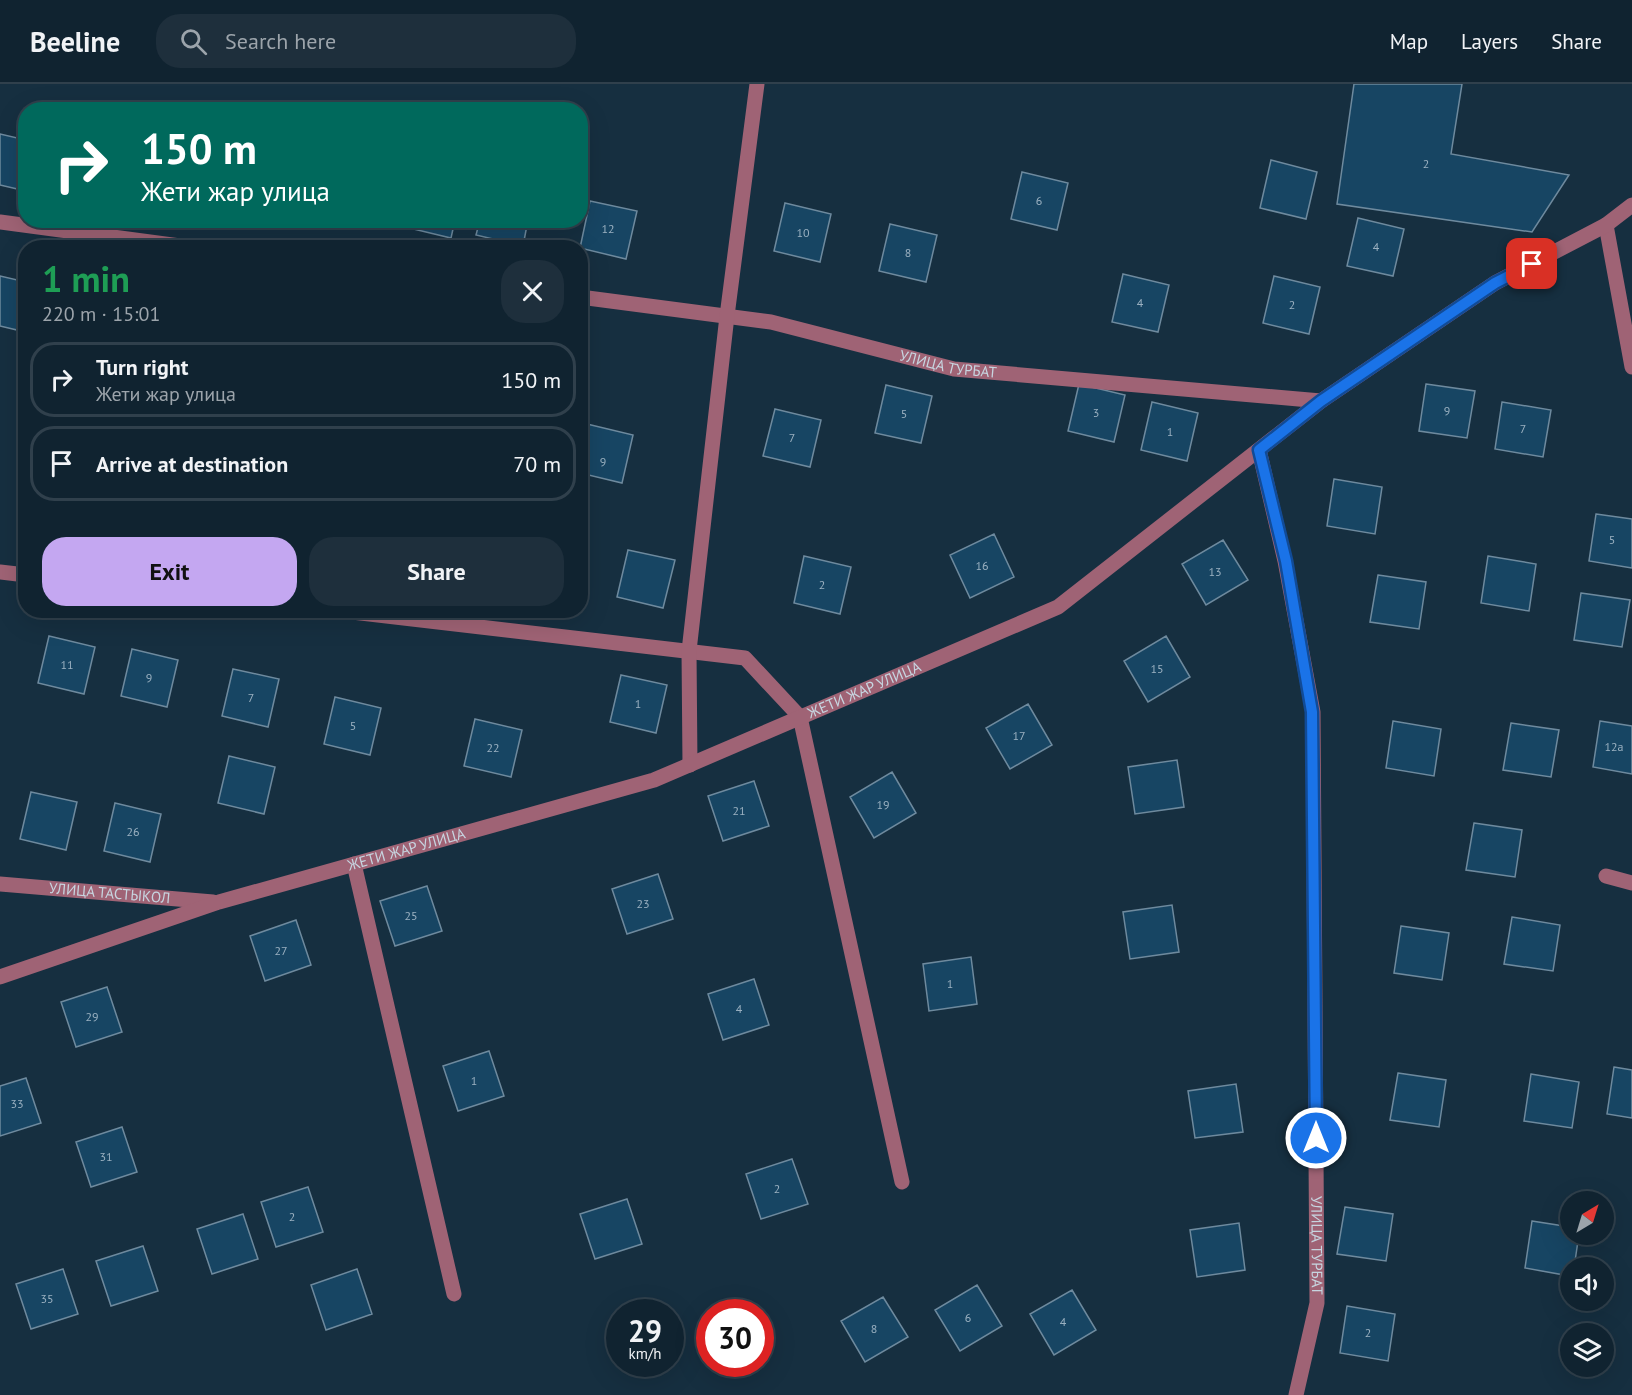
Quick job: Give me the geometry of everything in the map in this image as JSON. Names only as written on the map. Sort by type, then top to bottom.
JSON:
[{"type":"street","points":[[690,765],[689,651],[727,316],[757,84]]},
{"type":"street","name":"ЖЕТИ ЖАР УЛИЦА","points":[[0,977],[219,902],[654,780],[1058,607],[1321,401],[1495,283],[1606,225],[1632,205]]},
{"type":"street","points":[[0,222],[18,224]]},
{"type":"street","points":[[1606,225],[1632,367]]},
{"type":"street","points":[[45,228],[135,240]]},
{"type":"street","name":"УЛИЦА ТУРБАТ","points":[[588,298],[771,322],[954,369],[1321,401]]},
{"type":"street","name":"УЛИЦА ТУРБАТ","points":[[1259,450],[1286,561],[1312,712],[1317,1303],[1296,1395]]},
{"type":"street","points":[[0,572],[18,574]]},
{"type":"street","points":[[404,618],[746,658],[801,717],[902,1182]]},
{"type":"street","points":[[354,864],[454,1294]]},
{"type":"street","points":[[1606,876],[1632,883]]},
{"type":"street","name":"УЛИЦА ТАСТЫКОЛ","points":[[0,884],[219,902]]},
{"type":"building","points":[[1354,84],[1462,84],[1451,154],[1569,175],[1532,232],[1337,204]]},
{"type":"building","points":[[0,134],[18,138],[18,189],[0,185]]},
{"type":"building","points":[[1271,160],[1317,172],[1306,219],[1260,208]]},
{"type":"building","points":[[1022,172],[1068,183],[1057,230],[1011,219]]},
{"type":"building","points":[[590,201],[637,211],[626,259],[588,250],[588,240],[582,240],[584,228],[588,228]]},
{"type":"building","points":[[785,203],[831,214],[820,262],[774,251]]},
{"type":"building","points":[[1358,218],[1404,229],[1393,276],[1347,266]]},
{"type":"building","points":[[890,224],[937,235],[926,282],[879,271]]},
{"type":"building","points":[[409,228],[453,228],[451,238]]},
{"type":"building","points":[[478,228],[526,228],[524,240],[497,240],[476,235]]},
{"type":"building","points":[[1123,274],[1169,285],[1158,332],[1112,322]]},
{"type":"building","points":[[0,276],[18,280],[18,326],[17,330],[0,326]]},
{"type":"building","points":[[1274,276],[1320,287],[1309,334],[1263,323]]},
{"type":"building","points":[[1079,384],[1125,395],[1114,442],[1068,431]]},
{"type":"building","points":[[1426,384],[1475,391],[1467,438],[1419,431]]},
{"type":"building","points":[[886,385],[932,396],[921,443],[875,433]]},
{"type":"building","points":[[1152,402],[1198,413],[1187,461],[1141,450]]},
{"type":"building","points":[[1502,402],[1551,410],[1543,457],[1495,449]]},
{"type":"building","points":[[775,409],[821,420],[810,467],[763,456]]},
{"type":"building","points":[[588,424],[633,435],[622,483],[588,475]]},
{"type":"building","points":[[1334,479],[1382,487],[1375,534],[1327,526]]},
{"type":"building","points":[[1596,514],[1632,519],[1632,568],[1589,561]]},
{"type":"building","points":[[994,534],[1014,577],[970,598],[950,555]]},
{"type":"building","points":[[1223,540],[1248,580],[1206,605],[1182,564]]},
{"type":"building","points":[[628,550],[675,560],[663,608],[617,597]]},
{"type":"building","points":[[804,556],[851,567],[840,614],[794,603]]},
{"type":"building","points":[[1488,556],[1536,564],[1529,611],[1481,603]]},
{"type":"building","points":[[1378,575],[1426,582],[1419,629],[1370,622]]},
{"type":"building","points":[[1581,593],[1630,600],[1622,647],[1574,640]]},
{"type":"building","points":[[49,636],[95,647],[84,694],[38,683]]},
{"type":"building","points":[[1166,636],[1190,677],[1148,702],[1124,661]]},
{"type":"building","points":[[132,649],[178,660],[167,707],[121,696]]},
{"type":"building","points":[[233,669],[279,679],[268,727],[222,716]]},
{"type":"building","points":[[621,675],[667,685],[656,733],[610,722]]},
{"type":"building","points":[[335,697],[381,708],[370,755],[324,744]]},
{"type":"building","points":[[1028,704],[1052,745],[1010,769],[986,728]]},
{"type":"building","points":[[475,719],[522,730],[511,777],[464,766]]},
{"type":"building","points":[[1393,721],[1441,729],[1434,776],[1386,768]]},
{"type":"building","points":[[1600,721],[1632,726],[1632,774],[1593,767]]},
{"type":"building","points":[[1511,723],[1559,730],[1551,777],[1503,770]]},
{"type":"building","points":[[229,756],[275,767],[264,814],[218,803]]},
{"type":"building","points":[[1177,760],[1184,807],[1135,814],[1128,767]]},
{"type":"building","points":[[892,772],[916,813],[874,838],[850,797]]},
{"type":"building","points":[[754,781],[769,826],[723,841],[708,796]]},
{"type":"building","points":[[31,792],[77,802],[66,850],[20,839]]},
{"type":"building","points":[[115,803],[161,814],[150,862],[104,851]]},
{"type":"building","points":[[1474,823],[1522,830],[1515,877],[1466,870]]},
{"type":"building","points":[[658,874],[673,919],[627,934],[612,889]]},
{"type":"building","points":[[427,886],[442,931],[395,946],[380,901]]},
{"type":"building","points":[[1172,905],[1179,952],[1130,959],[1123,912]]},
{"type":"building","points":[[1512,917],[1560,925],[1553,971],[1504,964]]},
{"type":"building","points":[[296,920],[311,965],[265,981],[250,936]]},
{"type":"building","points":[[1401,926],[1449,933],[1442,980],[1394,973]]},
{"type":"building","points":[[971,957],[977,1004],[929,1011],[923,964]]},
{"type":"building","points":[[754,979],[769,1025],[723,1040],[708,994]]},
{"type":"building","points":[[107,987],[122,1032],[76,1047],[61,1002]]},
{"type":"building","points":[[489,1051],[504,1096],[458,1111],[443,1066]]},
{"type":"building","points":[[1614,1067],[1632,1070],[1632,1118],[1607,1114]]},
{"type":"building","points":[[1398,1073],[1446,1080],[1439,1127],[1390,1120]]},
{"type":"building","points":[[1531,1074],[1579,1082],[1572,1128],[1524,1121]]},
{"type":"building","points":[[26,1078],[41,1123],[0,1136],[0,1086]]},
{"type":"building","points":[[1236,1084],[1243,1132],[1195,1138],[1188,1091]]},
{"type":"building","points":[[122,1127],[137,1172],[91,1187],[76,1142]]},
{"type":"building","points":[[792,1159],[808,1204],[761,1219],[746,1174]]},
{"type":"building","points":[[308,1187],[323,1232],[276,1247],[261,1202]]},
{"type":"building","points":[[627,1199],[642,1244],[595,1259],[580,1214]]},
{"type":"building","points":[[1345,1207],[1393,1214],[1386,1261],[1337,1254]]},
{"type":"building","points":[[243,1214],[258,1259],[212,1274],[197,1229]]},
{"type":"building","points":[[1532,1221],[1560,1225],[1560,1245],[1577,1245],[1576,1257],[1560,1257],[1560,1274],[1525,1268]]},
{"type":"building","points":[[1239,1223],[1245,1270],[1197,1277],[1190,1230]]},
{"type":"building","points":[[143,1246],[158,1291],[111,1306],[96,1261]]},
{"type":"building","points":[[63,1269],[78,1314],[31,1329],[16,1284]]},
{"type":"building","points":[[357,1269],[372,1314],[326,1330],[311,1285]]},
{"type":"building","points":[[977,1285],[1002,1326],[960,1351],[935,1310]]},
{"type":"building","points":[[1072,1290],[1096,1330],[1054,1355],[1030,1314]]},
{"type":"building","points":[[883,1297],[908,1337],[865,1362],[841,1321]]},
{"type":"building","points":[[1347,1306],[1395,1314],[1388,1361],[1340,1353]]},
{"type":"route","points":[[1316,1138],[1312,712],[1286,561],[1259,450],[1321,401],[1495,283],[1532,264]]}]
